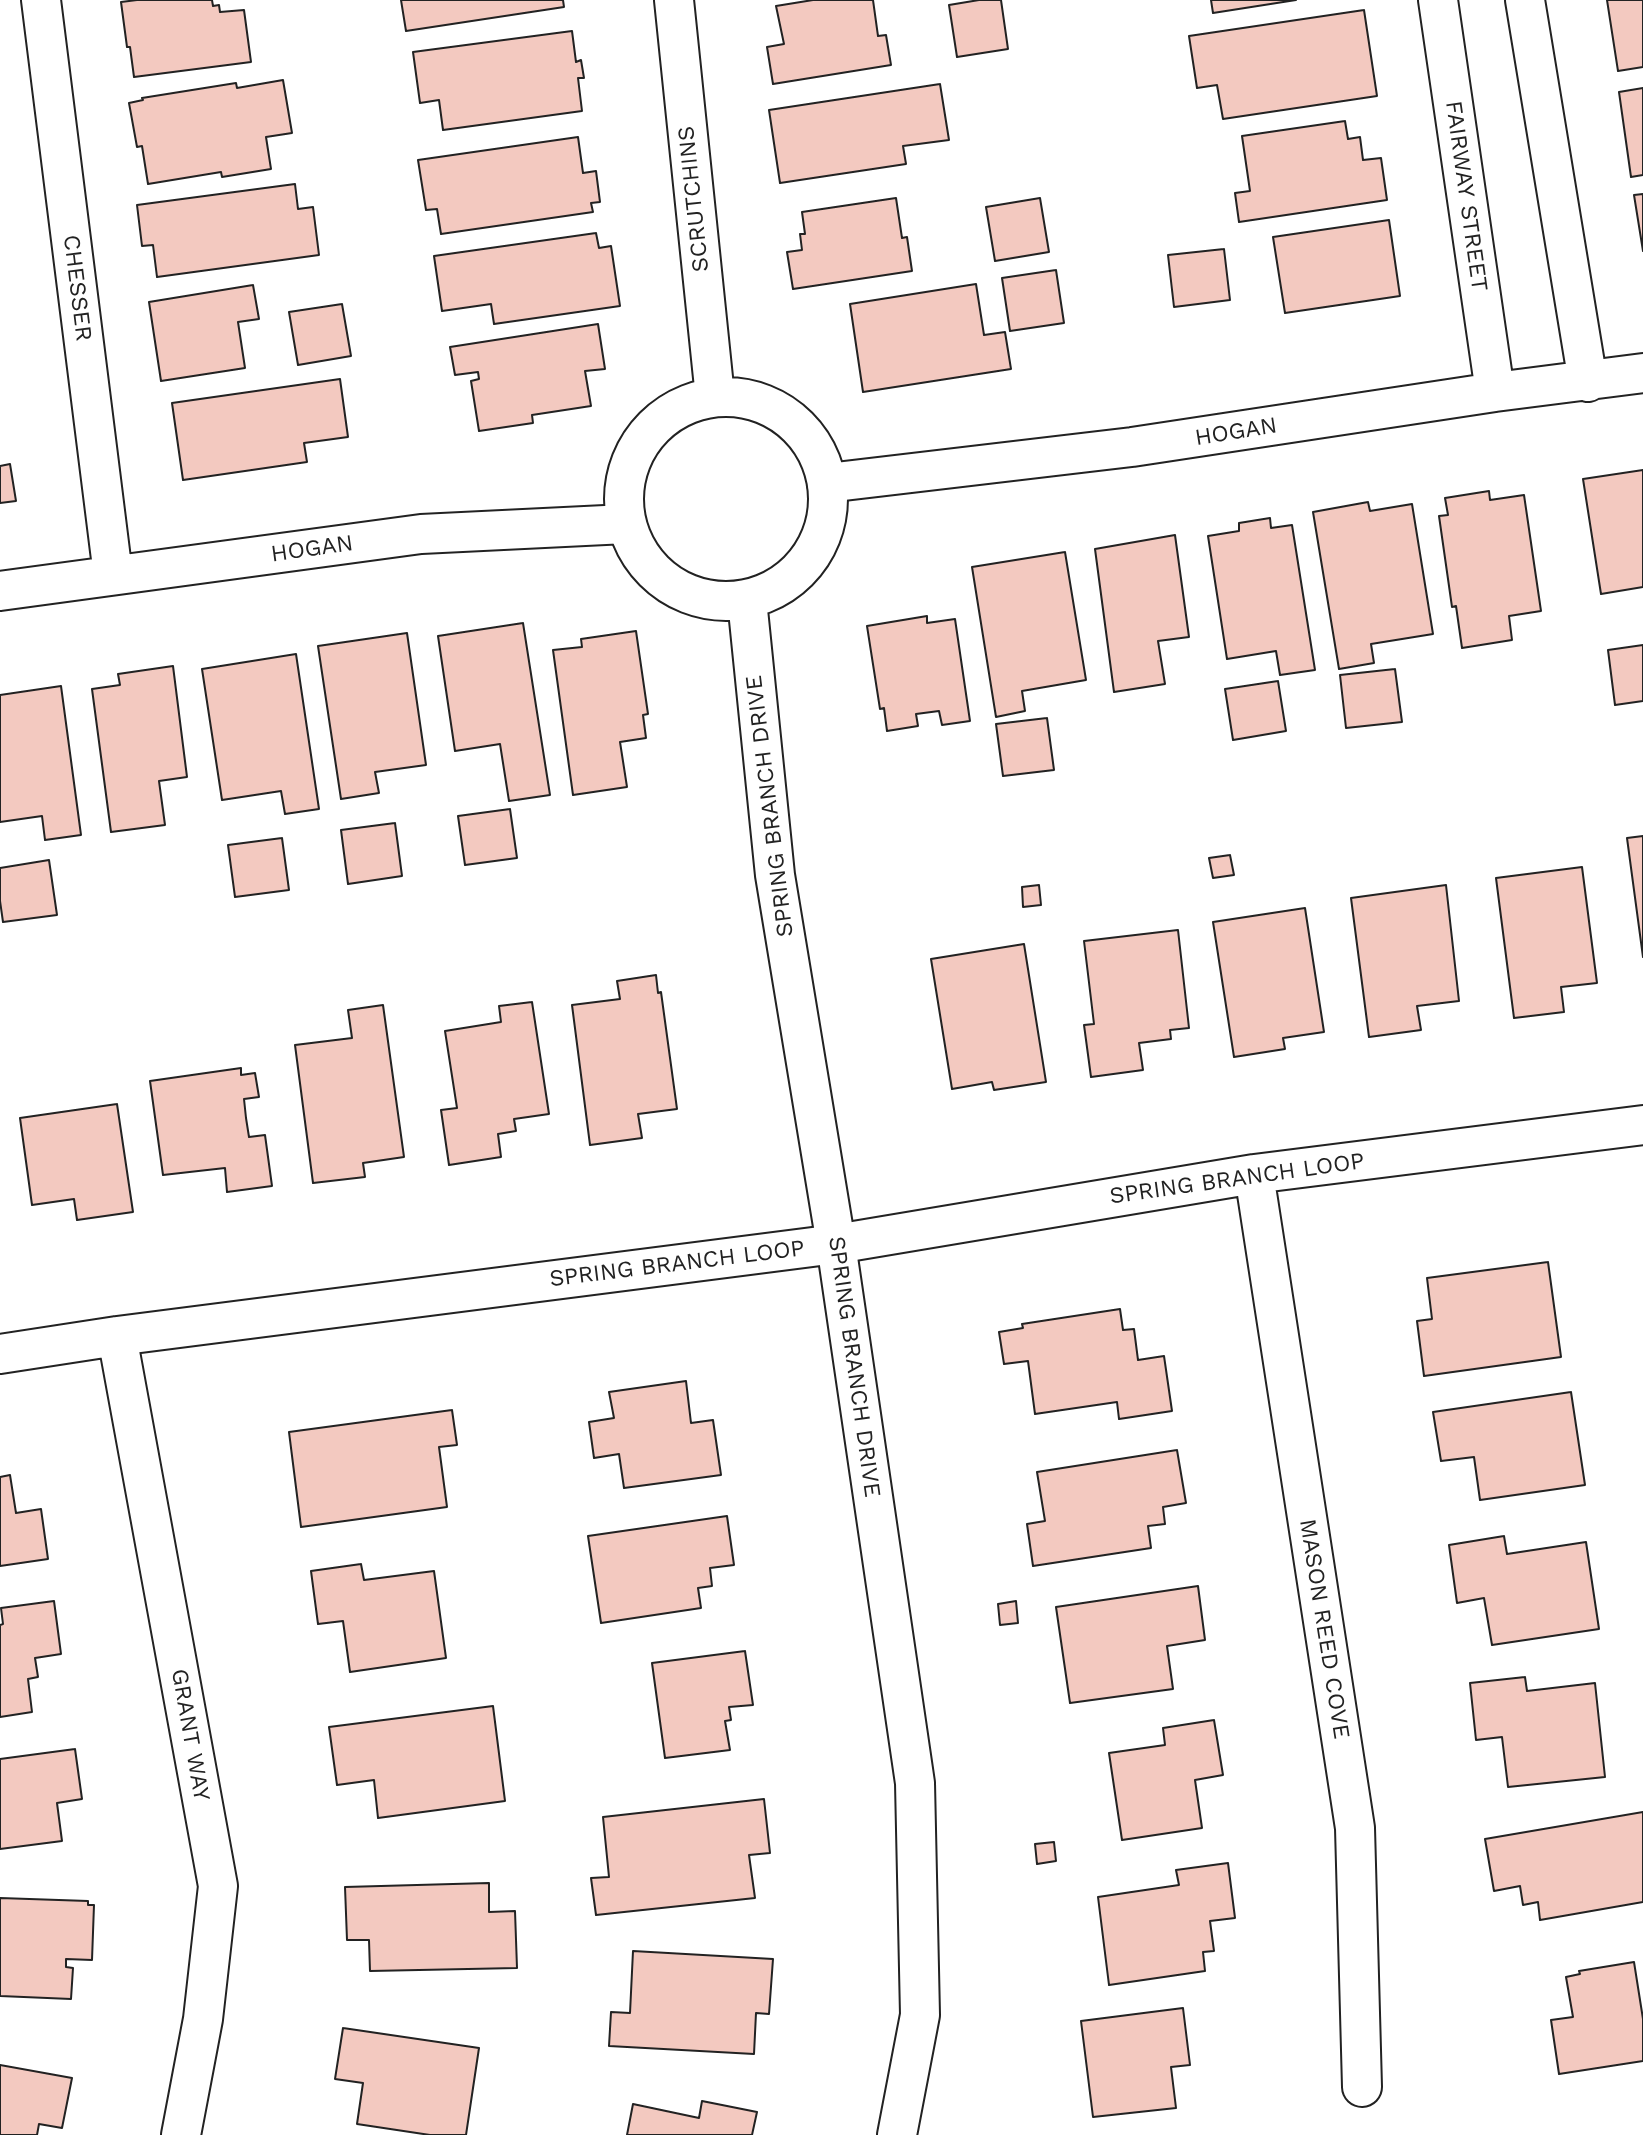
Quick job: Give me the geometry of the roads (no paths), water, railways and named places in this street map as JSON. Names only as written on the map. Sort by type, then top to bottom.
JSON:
[{"type":"street","name":"CHESSER","points":[[41,0],[113,575]]},
{"type":"street","name":"SCRUTCHINS","points":[[674,0],[715,397]]},
{"type":"street","name":"FAIRWAY STREET","points":[[1438,0],[1495,392]]},
{"type":"street","points":[[1525,0],[1588,382]]},
{"type":"street","name":"HOGAN","points":[[827,483],[1132,447],[1495,392],[1643,373]]},
{"type":"street","points":[[715,397],[746,398],[775,410],[799,428],[817,453],[827,483],[828,514],[818,544],[806,562],[776,589],[747,600],[715,601],[685,594],[658,576],[638,553],[626,524],[623,489],[633,456],[646,436],[653,427],[681,407],[715,397]]},
{"type":"street","name":"HOGAN","points":[[0,591],[421,534],[626,524]]},
{"type":"street","name":"SPRING BRANCH DRIVE","points":[[747,600],[775,874],[836,1244],[915,1783],[920,2015],[897,2135]]},
{"type":"street","name":"SPRING BRANCH LOOP","points":[[0,1354],[117,1336],[836,1244],[1255,1174],[1643,1125]]},
{"type":"street","name":"MASON REED COVE","points":[[1255,1174],[1355,1828],[1362,2087]]},
{"type":"street","name":"GRANT WAY","points":[[117,1336],[218,1886],[203,2019],[181,2135]]}]
